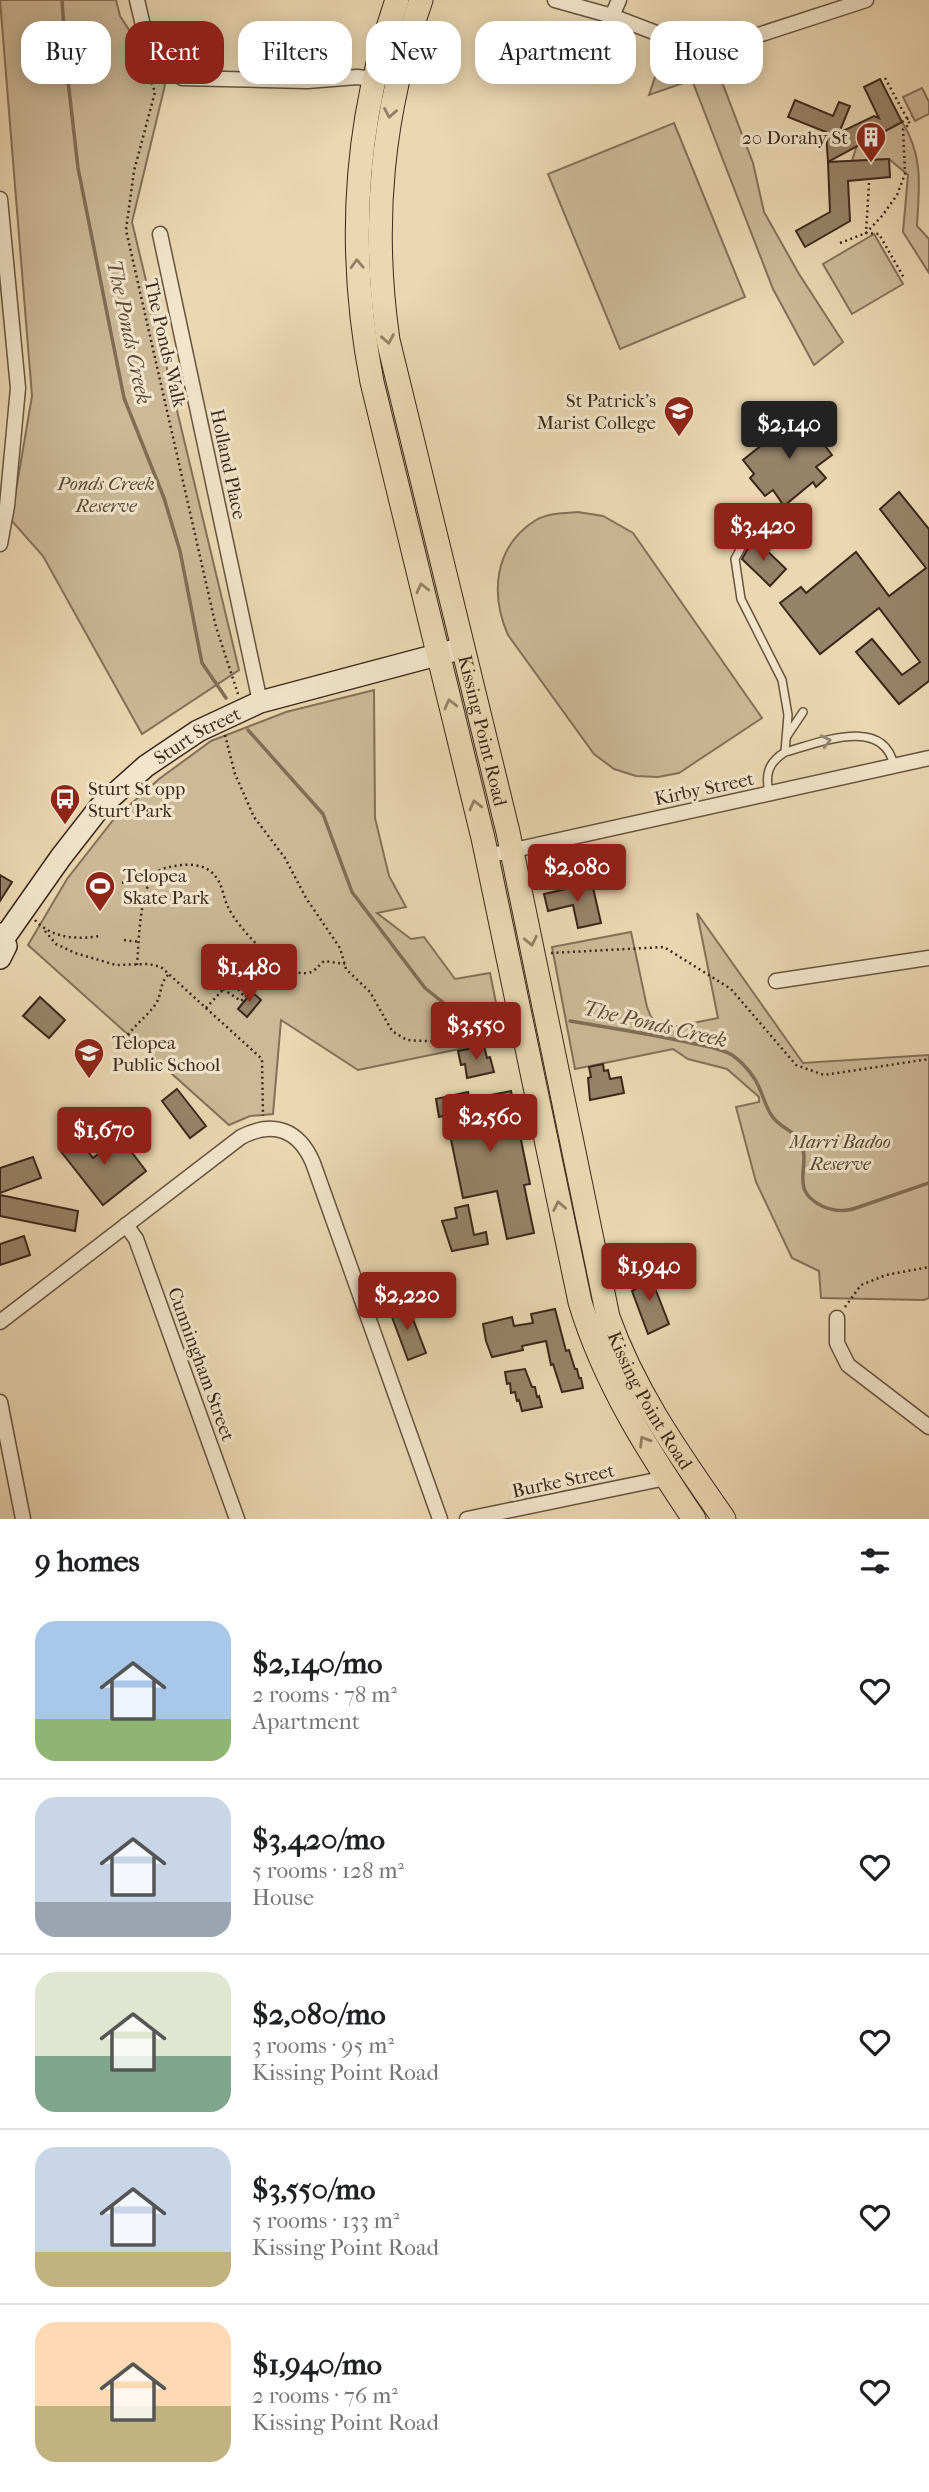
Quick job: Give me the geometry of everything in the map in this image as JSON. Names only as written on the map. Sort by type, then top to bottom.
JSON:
[{"type":"main road","name":"Kissing Point Road","points":[[391,21],[397,0]]},
{"type":"main road","name":"Kissing Point Road","points":[[421,0],[400,64],[388,121],[381,191],[381,276],[388,340],[512,850],[608,1317],[640,1392],[724,1519]]},
{"type":"main road","name":"Kissing Point Road","points":[[372,84],[358,179],[356,257],[360,310],[372,382],[488,856],[580,1302],[607,1375],[627,1414],[694,1519]]},
{"type":"street","points":[[138,0],[148,47],[182,78],[307,81],[366,79]]},
{"type":"street","points":[[555,0],[612,16],[706,51],[866,0]]},
{"type":"street","points":[[612,16],[619,0]]},
{"type":"street","points":[[0,199],[18,388],[0,544]]},
{"type":"street","name":"Holland Place","points":[[160,234],[260,702]]},
{"type":"street","name":"Sturt Street","points":[[1,944],[79,832],[125,784],[198,731],[260,702],[463,648]]},
{"type":"street","name":"Kirby Street","points":[[488,856],[929,758]]},
{"type":"street","points":[[776,981],[929,958]]},
{"type":"street","points":[[0,1322],[241,1137],[263,1130],[289,1133],[297,1138],[309,1154],[440,1519]]},
{"type":"street","name":"Cunningham Street","points":[[126,1225],[136,1239],[237,1519]]},
{"type":"street","points":[[838,1318],[837,1343],[848,1365],[929,1427]]},
{"type":"street","points":[[0,1402],[23,1519]]},
{"type":"street","name":"Burke Street","points":[[467,1519],[666,1478]]},
{"type":"lane","points":[[785,751],[788,715],[782,680],[741,598],[735,559],[744,542],[765,528],[792,520]]},
{"type":"lane","points":[[786,736],[803,712]]},
{"type":"lane","points":[[769,794],[767,772],[772,762],[785,751],[856,735],[884,744],[891,754],[894,767]]},
{"type":"path","points":[[866,233],[897,195],[905,174],[903,129],[910,124],[885,78]]},
{"type":"path","name":"The Ponds Walk","points":[[152,84],[155,92],[134,170],[126,230],[216,627],[238,694]]},
{"type":"path","points":[[902,122],[912,116]]},
{"type":"path","points":[[866,233],[869,183]]},
{"type":"path","points":[[840,243],[866,233],[879,234],[904,278]]},
{"type":"path","points":[[224,732],[235,774],[254,817],[285,858],[306,898],[340,948],[346,969],[370,992],[392,1031],[407,1040],[443,1042],[498,1038],[506,1040],[508,1046]]},
{"type":"path","points":[[122,883],[159,870],[188,864],[208,870],[219,883],[230,912],[278,965],[291,971],[306,973],[316,970],[324,961],[345,964]]},
{"type":"path","points":[[137,965],[146,893],[159,870]]},
{"type":"path","points":[[35,920],[56,944],[75,953],[116,965],[155,965],[170,974],[262,1059],[263,1130]]},
{"type":"path","points":[[45,931],[80,939],[100,936]]},
{"type":"path","points":[[124,940],[139,942]]},
{"type":"path","points":[[548,953],[664,947],[731,989],[796,1065],[824,1075],[929,1059]]},
{"type":"path","points":[[206,1008],[261,948]]},
{"type":"path","points":[[223,989],[241,1001],[278,965]]},
{"type":"path","points":[[128,1035],[157,1003],[162,981],[170,974]]},
{"type":"path","points":[[231,981],[245,997]]},
{"type":"path","points":[[838,1318],[861,1285],[886,1275],[929,1267]]},
{"type":"green space","name":"Ponds Creek Reserve","points":[[0,0],[116,0],[125,24],[125,84],[165,85],[132,222],[239,670],[142,734],[43,556],[11,520],[32,396]]},
{"type":"green space","points":[[653,84],[681,84],[649,95]]},
{"type":"green space","points":[[694,84],[723,84],[753,163],[764,212],[799,274],[843,342],[814,365],[773,289]]},
{"type":"green space","points":[[922,88],[929,102],[929,114],[915,121],[903,97]]},
{"type":"green space","points":[[902,122],[917,160],[917,226],[929,239],[929,273],[903,232],[908,175],[889,159],[852,161],[857,145]]},
{"type":"green space","points":[[674,123],[745,297],[620,349],[548,174]]},
{"type":"green space","points":[[874,234],[903,284],[852,314],[823,264]]},
{"type":"green space","points":[[578,512],[603,516],[633,533],[762,718],[679,773],[658,777],[636,776],[614,769],[594,754],[508,635],[502,619],[498,587],[504,557],[511,543],[536,520]]},
{"type":"green space","points":[[374,690],[375,818],[389,876],[406,907],[377,913],[411,939],[424,937],[455,979],[490,973],[504,1042],[358,1070],[281,1020],[273,1114],[250,1116],[229,1125],[28,945],[67,879],[114,819],[159,779],[211,741],[286,712]]},
{"type":"green space","name":"Marri Badoo Reserve","points":[[697,913],[803,1063],[929,1055],[929,1298],[821,1298],[819,1271],[792,1258],[756,1182],[736,1107],[759,1102],[759,1097],[727,1069],[688,1059],[673,1049],[575,1069],[552,947],[631,932],[647,1007],[651,1017],[663,1029],[718,1018]]},
{"type":"building","points":[[880,79],[902,122],[828,162],[826,132],[788,117],[795,100],[833,116],[839,102],[850,106],[839,133],[874,116],[879,118],[864,87]]},
{"type":"building","points":[[889,159],[890,177],[848,181],[850,221],[805,247],[796,231],[830,212],[828,162]]},
{"type":"building","points":[[798,411],[832,455],[816,467],[826,478],[816,487],[813,482],[784,506],[773,490],[765,496],[750,478],[754,474],[743,460],[787,425],[784,421]]},
{"type":"building","points":[[899,492],[929,529],[929,681],[899,704],[856,652],[872,639],[902,675],[920,662],[879,608],[820,654],[780,603],[801,587],[806,593],[856,552],[889,596],[926,568],[880,509]]},
{"type":"building","points":[[757,541],[786,569],[770,586],[742,559]]},
{"type":"building","points":[[0,875],[12,882],[0,901]]},
{"type":"building","points":[[592,883],[601,923],[578,928],[573,905],[548,911],[544,894]]},
{"type":"building","points":[[252,992],[261,1000],[247,1017],[238,1009]]},
{"type":"building","points":[[40,997],[65,1020],[49,1038],[23,1016]]},
{"type":"building","points":[[484,1046],[494,1072],[467,1078],[465,1064],[461,1065],[458,1051]]},
{"type":"building","points":[[603,1064],[610,1079],[621,1077],[624,1093],[590,1100],[589,1067]]},
{"type":"building","points":[[177,1089],[206,1126],[190,1138],[162,1101]]},
{"type":"building","points":[[511,1091],[530,1184],[524,1185],[534,1233],[507,1239],[497,1191],[463,1198],[446,1115],[439,1117],[436,1099],[468,1092],[470,1099]]},
{"type":"building","points":[[76,1136],[93,1158],[120,1137],[146,1171],[103,1205],[59,1149]]},
{"type":"building","points":[[33,1157],[41,1178],[0,1193],[0,1168]]},
{"type":"building","points":[[0,1195],[78,1211],[75,1231],[0,1216]]},
{"type":"building","points":[[468,1205],[474,1235],[486,1232],[488,1244],[452,1251],[442,1221],[457,1218],[455,1208]]},
{"type":"building","points":[[24,1236],[30,1255],[0,1265],[0,1244]]},
{"type":"building","points":[[651,1271],[669,1324],[648,1334],[632,1291],[637,1288],[633,1279]]},
{"type":"building","points":[[405,1303],[426,1353],[408,1360],[389,1309]]},
{"type":"building","points":[[555,1309],[566,1351],[569,1350],[583,1388],[562,1392],[553,1364],[551,1365],[546,1341],[492,1357],[486,1341],[483,1324],[512,1317],[514,1326],[533,1323],[531,1314]]},
{"type":"building","points":[[525,1369],[542,1407],[522,1411],[515,1392],[511,1393],[510,1383],[507,1384],[505,1372]]},
{"type":"waterway","name":"The Ponds Creek","points":[[62,0],[78,168],[124,398],[164,498],[180,551],[202,663],[226,698]]},
{"type":"waterway","name":"The Ponds Creek","points":[[248,730],[323,814],[352,892],[425,988],[445,1004],[482,1020],[501,1024]]},
{"type":"waterway","name":"The Ponds Creek","points":[[570,1021],[707,1046],[735,1057],[757,1082],[772,1116],[800,1141],[804,1159],[803,1184],[812,1199],[822,1206],[849,1210],[929,1183]]},
{"type":"place","name":"20 Dorahy St","points":[[871,164]]},
{"type":"place","name":"St Patrick's Marist College","points":[[679,438]]},
{"type":"place","name":"Sturt St opp Sturt Park","points":[[65,826]]},
{"type":"place","name":"Telopea Skate Park","points":[[100,913]]},
{"type":"place","name":"Telopea Public School","points":[[89,1080]]}]
